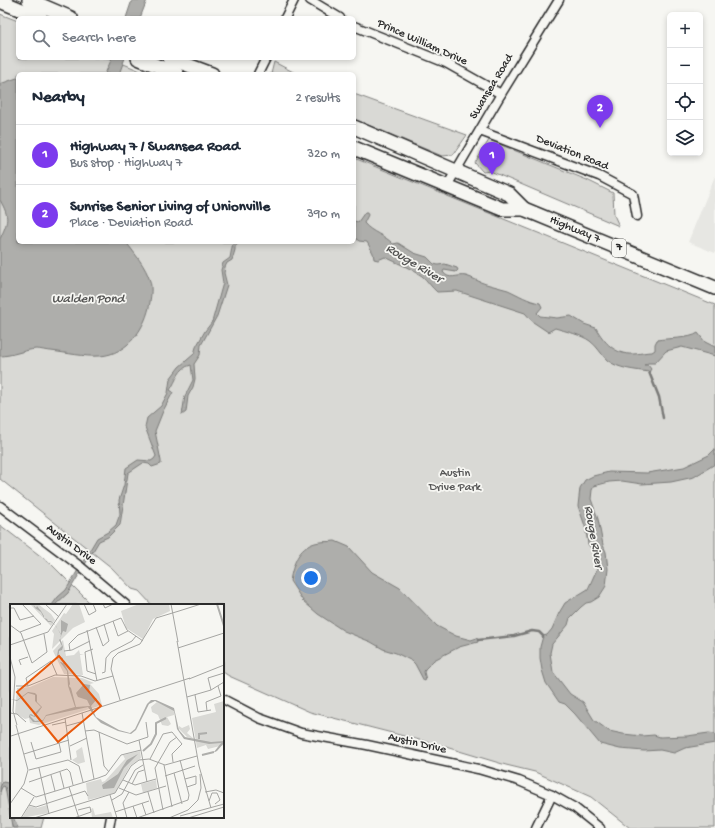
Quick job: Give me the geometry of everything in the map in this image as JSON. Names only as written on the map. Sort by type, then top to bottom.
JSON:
[{"type":"main road","points":[[29,0],[66,16]]},
{"type":"main road","points":[[0,1],[36,16]]},
{"type":"main road","points":[[143,60],[171,72]]},
{"type":"main road","points":[[174,60],[207,72]]},
{"type":"main road","name":"Highway 7","points":[[356,129],[377,136],[509,194],[524,209]]},
{"type":"main road","name":"Highway 7","points":[[356,149],[502,209],[524,209],[715,288]]},
{"type":"street","points":[[286,16],[294,0]]},
{"type":"street","points":[[310,0],[337,16]]},
{"type":"street","name":"Swansea Road","points":[[447,186],[556,1]]},
{"type":"street","name":"Prince William Drive","points":[[356,27],[446,63],[501,94]]},
{"type":"street","points":[[259,72],[265,60]]},
{"type":"street","name":"Deviation Road","points":[[480,131],[606,179],[632,194],[637,216]]},
{"type":"street","name":"Austin Drive","points":[[0,506],[81,567],[125,604]]},
{"type":"street","name":"Austin Drive","points":[[224,700],[259,718],[301,733],[367,745],[478,769],[518,781],[552,795],[575,808],[600,828]]},
{"type":"street","points":[[536,828],[552,795]]},
{"type":"street","points":[[109,828],[111,818]]},
{"type":"shaded area","points":[[715,176],[715,253],[688,242]]},
{"type":"green space","name":"Austin Drive Park","points":[[0,14],[16,20],[16,60],[114,60],[143,72],[16,72],[16,244],[356,244],[356,159],[715,305],[715,828],[630,828],[591,797],[535,772],[439,745],[310,712],[229,676],[224,673],[224,604],[151,604],[139,591],[132,589],[112,568],[0,479]]},
{"type":"green space","points":[[274,62],[293,72],[272,72]]},
{"type":"green space","points":[[356,95],[467,135],[453,155],[442,156],[356,120]]},
{"type":"green space","points":[[489,140],[587,180],[613,193],[614,215],[619,226],[490,171],[483,172],[475,163]]},
{"type":"green space","points":[[0,525],[51,564],[91,604],[10,604],[10,818],[44,818],[41,828],[0,828]]},
{"type":"water","points":[[132,0],[147,0],[141,16],[127,16]]},
{"type":"water","points":[[111,60],[124,60],[120,72],[106,72]]},
{"type":"water","name":"Walden Pond","points":[[16,78],[16,244],[127,244],[143,266],[148,276],[151,289],[150,302],[148,312],[140,330],[127,345],[110,354],[88,356],[36,349],[0,356],[0,239],[5,228],[7,216],[0,200],[0,84]]},
{"type":"water","name":"Rouge River","points":[[365,212],[367,212],[368,215],[364,223],[393,244],[398,243],[414,253],[427,257],[434,264],[445,264],[457,268],[458,270],[456,272],[444,270],[443,272],[445,275],[451,277],[466,276],[483,283],[508,290],[540,303],[542,307],[537,313],[540,316],[557,318],[571,316],[584,324],[596,328],[606,343],[615,350],[627,354],[652,352],[655,350],[657,340],[684,337],[698,333],[705,342],[715,347],[715,356],[682,347],[666,351],[655,363],[648,363],[644,365],[648,365],[651,369],[649,372],[627,369],[616,365],[607,360],[595,345],[583,337],[555,328],[548,332],[533,322],[525,313],[457,291],[437,292],[422,276],[409,268],[385,257],[378,260],[374,259],[373,253],[367,242],[359,241],[356,239],[356,222],[358,222]]},
{"type":"water","points":[[233,244],[237,244],[235,247],[232,260],[227,263],[225,267],[224,273],[227,285],[217,316],[201,345],[200,355],[194,364],[195,379],[188,396],[186,412],[182,415],[185,396],[193,380],[191,365],[183,369],[178,375],[170,390],[173,392],[155,431],[161,464],[152,467],[149,464],[143,463],[128,473],[120,525],[108,537],[99,541],[68,593],[56,604],[53,604],[66,590],[97,538],[108,532],[116,525],[120,514],[119,500],[124,485],[126,468],[138,460],[151,461],[156,456],[145,427],[147,418],[161,406],[168,393],[170,379],[179,367],[194,354],[196,347],[205,331],[212,322],[223,283],[221,270],[223,263],[230,258]]},
{"type":"water","name":"Rouge River","points":[[715,449],[715,464],[694,477],[671,482],[642,484],[622,481],[609,482],[594,486],[591,499],[598,519],[603,545],[606,552],[608,569],[606,586],[599,597],[586,603],[570,618],[568,625],[552,644],[550,653],[553,672],[570,694],[583,702],[594,720],[609,731],[623,734],[642,736],[654,735],[660,737],[687,736],[709,733],[715,734],[715,743],[685,748],[674,753],[660,750],[644,751],[620,749],[600,744],[575,714],[565,704],[559,702],[546,683],[540,658],[540,647],[543,636],[547,635],[552,629],[565,603],[588,589],[597,569],[593,560],[593,551],[588,544],[585,526],[578,506],[580,488],[585,480],[593,476],[609,472],[647,473],[684,467],[709,455]]},
{"type":"water","points":[[335,541],[349,547],[372,572],[400,588],[437,626],[456,636],[471,640],[477,638],[478,642],[459,647],[434,660],[425,669],[424,672],[426,680],[424,681],[412,661],[344,631],[318,614],[303,601],[290,581],[291,575],[300,553],[309,545],[317,542]]},
{"type":"water","points":[[3,782],[8,783],[10,815],[5,787],[2,787],[0,792],[0,787]]},
{"type":"water","points":[[11,818],[13,818],[18,828],[13,828]]},
{"type":"waterway","points":[[649,372],[659,397],[663,418]]},
{"type":"waterway","points":[[478,640],[514,636],[532,631],[539,632],[543,636]]},
{"type":"place","name":"Sunrise Senior Living of Unionville","points":[[600,128]]},
{"type":"place","name":"Highway 7 / Swansea Road","points":[[492,175]]}]
